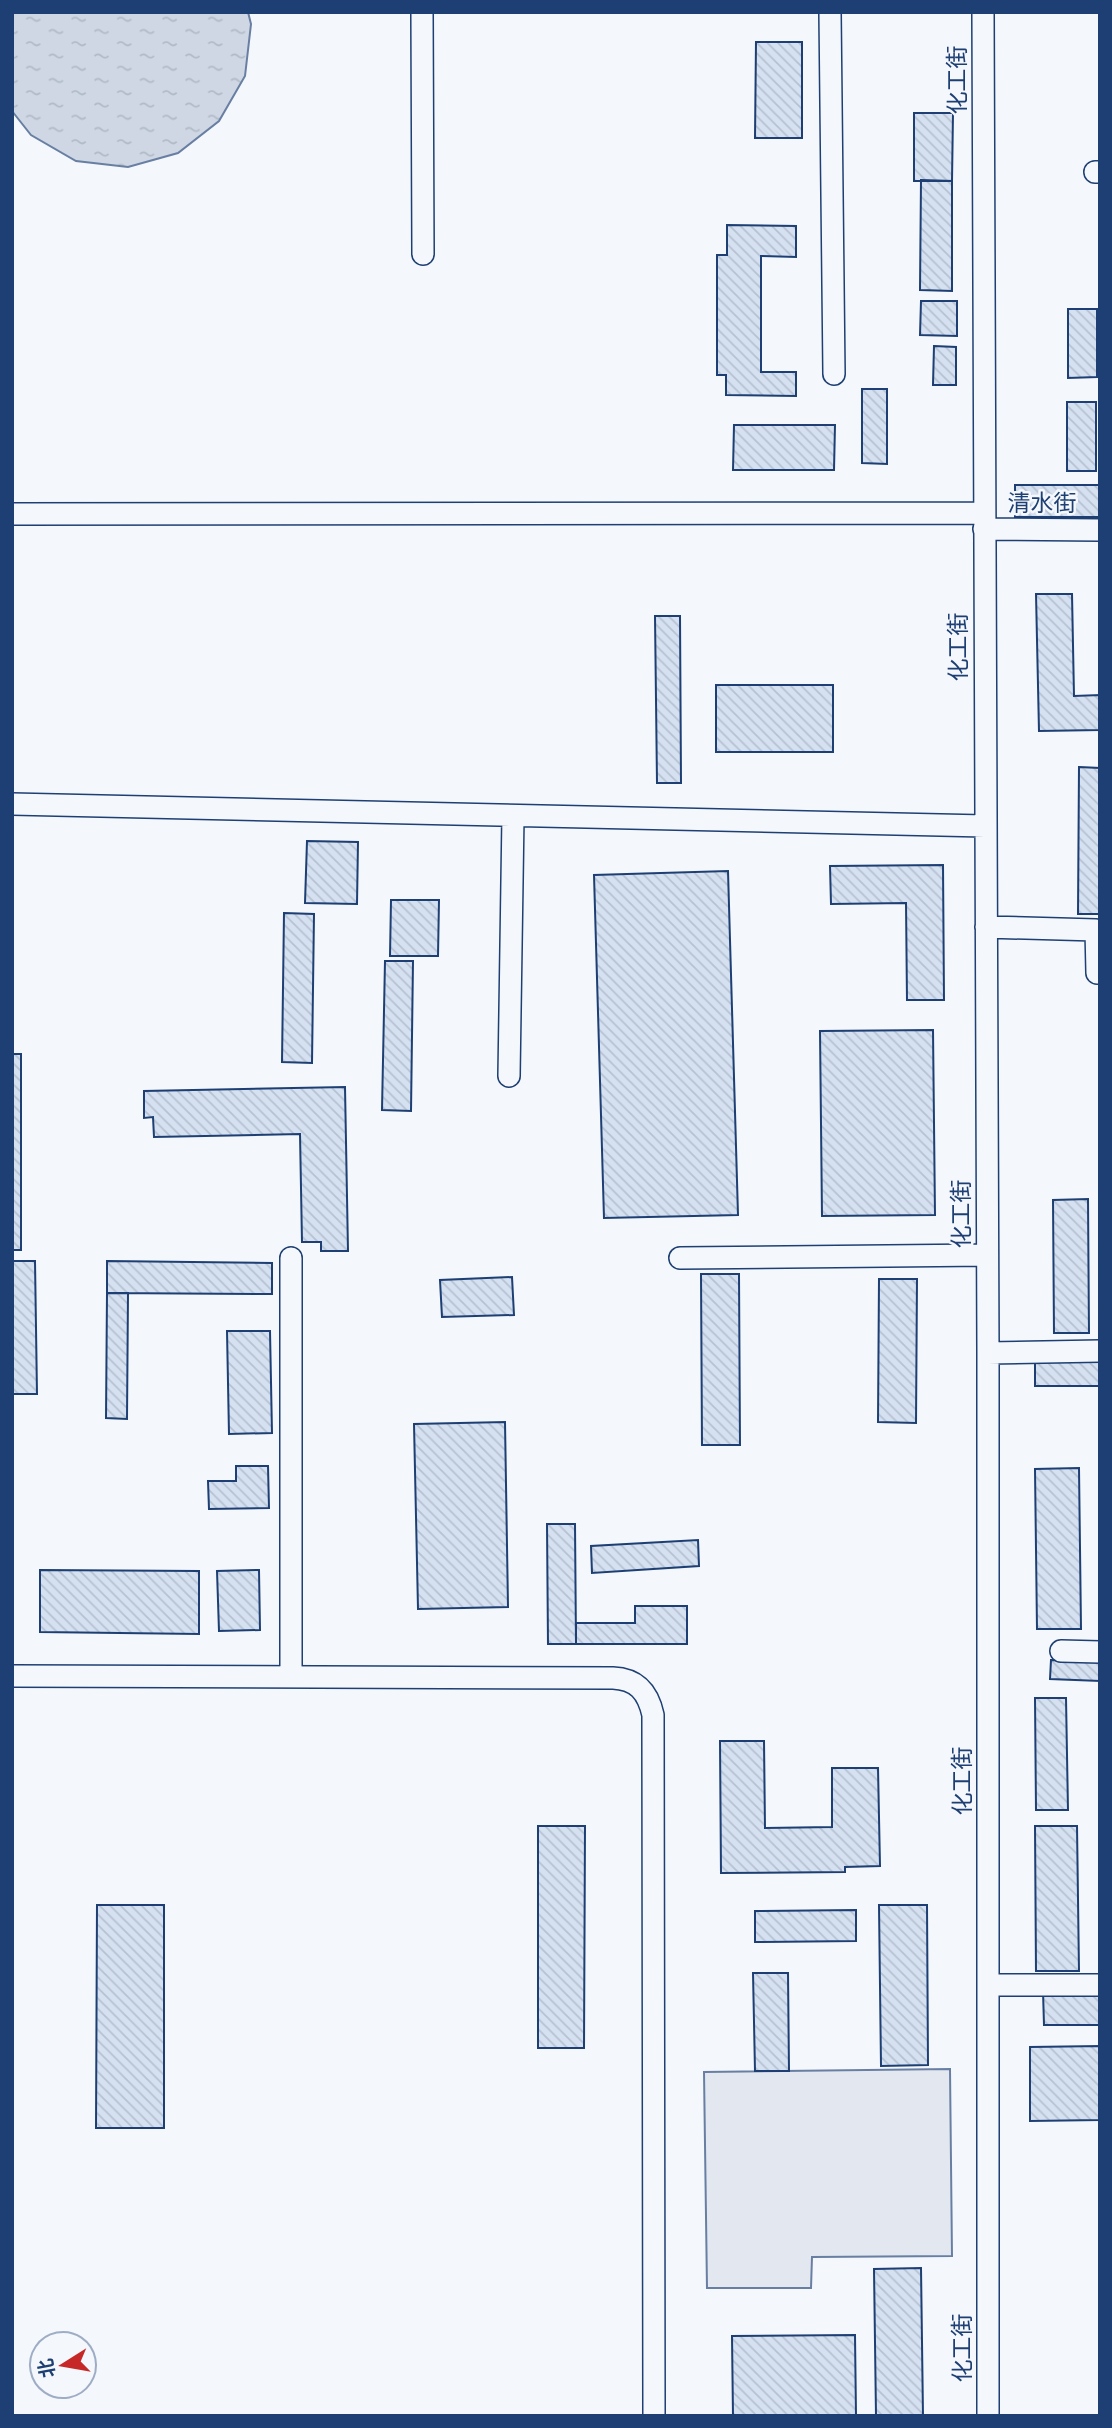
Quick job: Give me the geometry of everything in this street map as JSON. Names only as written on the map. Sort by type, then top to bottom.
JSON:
[{"type":"street","points":[[422,12],[423,254]]},
{"type":"street","points":[[830,12],[834,374]]},
{"type":"street","name":"化工街","points":[[983,12],[988,1353],[988,2416]]},
{"type":"street","name":"清水街","points":[[12,513],[984,521],[1100,530]]},
{"type":"street","points":[[12,804],[985,827]]},
{"type":"street","points":[[509,1076],[513,816]]},
{"type":"street","points":[[986,927],[1096,930],[1097,973],[1100,973]]},
{"type":"street","points":[[680,1258],[987,1255]]},
{"type":"street","points":[[291,1258],[291,1677]]},
{"type":"street","points":[[988,1353],[1100,1351]]},
{"type":"street","points":[[1061,1651],[1100,1653]]},
{"type":"street","points":[[12,1676],[625,1679],[636,1683],[650,1702],[653,1715],[654,2416]]},
{"type":"street","points":[[989,1985],[1100,1985]]},
{"type":"shaded area","points":[[950,2069],[952,2256],[812,2257],[811,2288],[707,2288],[704,2072]]},
{"type":"water","points":[[12,12],[248,12],[251,24],[245,76],[219,121],[178,153],[128,167],[76,161],[31,135],[12,111]]},
{"type":"building","points":[[756,42],[802,42],[802,138],[755,138]]},
{"type":"building","points":[[914,113],[953,113],[952,181],[914,181]]},
{"type":"building","points":[[921,180],[952,181],[952,291],[920,290]]},
{"type":"building","points":[[727,225],[796,226],[796,257],[761,256],[761,372],[796,372],[796,396],[726,395],[726,375],[717,375],[717,255],[727,255]]},
{"type":"building","points":[[921,301],[957,301],[957,336],[920,335]]},
{"type":"building","points":[[1068,309],[1097,309],[1097,377],[1068,378]]},
{"type":"building","points":[[934,346],[956,347],[956,385],[933,385]]},
{"type":"building","points":[[862,389],[887,389],[887,464],[862,463]]},
{"type":"building","points":[[1067,402],[1096,402],[1096,471],[1067,471]]},
{"type":"building","points":[[734,425],[835,425],[834,470],[733,470]]},
{"type":"building","points":[[1015,485],[1100,485],[1100,517],[1015,517]]},
{"type":"building","points":[[1036,594],[1072,594],[1074,696],[1100,695],[1100,730],[1039,731]]},
{"type":"building","points":[[655,616],[680,616],[681,783],[657,783]]},
{"type":"building","points":[[716,685],[833,685],[833,752],[716,752]]},
{"type":"building","points":[[1079,767],[1100,768],[1100,914],[1078,914]]},
{"type":"building","points":[[307,841],[358,842],[357,904],[305,903]]},
{"type":"building","points":[[943,865],[944,1000],[907,1000],[906,903],[831,904],[830,866]]},
{"type":"building","points":[[728,871],[738,1215],[604,1218],[594,875]]},
{"type":"building","points":[[391,900],[439,900],[438,956],[390,956]]},
{"type":"building","points":[[284,913],[314,914],[312,1063],[282,1062]]},
{"type":"building","points":[[385,961],[413,961],[411,1111],[382,1110]]},
{"type":"building","points":[[933,1030],[935,1215],[822,1216],[820,1031]]},
{"type":"building","points":[[12,1054],[21,1054],[21,1250],[12,1250]]},
{"type":"building","points":[[345,1087],[348,1251],[321,1251],[321,1242],[302,1242],[300,1134],[154,1137],[153,1117],[144,1118],[144,1091]]},
{"type":"building","points":[[1088,1199],[1089,1333],[1054,1333],[1053,1200]]},
{"type":"building","points":[[12,1261],[35,1261],[37,1394],[12,1394]]},
{"type":"building","points":[[107,1261],[272,1263],[272,1294],[107,1293]]},
{"type":"building","points":[[701,1274],[739,1274],[740,1445],[702,1445]]},
{"type":"building","points":[[512,1277],[514,1315],[442,1317],[440,1280]]},
{"type":"building","points":[[879,1279],[917,1279],[916,1423],[878,1422]]},
{"type":"building","points":[[107,1293],[128,1293],[127,1419],[106,1418]]},
{"type":"building","points":[[227,1331],[270,1331],[272,1433],[229,1434]]},
{"type":"building","points":[[1100,1361],[1100,1386],[1035,1386],[1035,1362]]},
{"type":"building","points":[[505,1422],[508,1607],[418,1609],[414,1424]]},
{"type":"building","points":[[236,1466],[268,1466],[269,1508],[209,1509],[208,1481],[236,1481]]},
{"type":"building","points":[[1079,1468],[1081,1629],[1037,1629],[1035,1469]]},
{"type":"building","points":[[547,1524],[575,1524],[576,1644],[548,1644]]},
{"type":"building","points":[[698,1540],[699,1566],[592,1573],[591,1546]]},
{"type":"building","points":[[40,1570],[199,1571],[199,1634],[40,1632]]},
{"type":"building","points":[[259,1570],[260,1630],[219,1631],[217,1571]]},
{"type":"building","points":[[635,1606],[687,1606],[687,1644],[576,1644],[576,1623],[635,1623]]},
{"type":"building","points":[[1051,1660],[1100,1661],[1100,1681],[1050,1679]]},
{"type":"building","points":[[1035,1698],[1066,1698],[1068,1810],[1036,1810]]},
{"type":"building","points":[[720,1741],[764,1741],[765,1828],[832,1827],[832,1768],[878,1768],[880,1866],[845,1867],[845,1872],[721,1873]]},
{"type":"building","points":[[538,1826],[585,1826],[584,2048],[538,2048]]},
{"type":"building","points":[[1035,1826],[1077,1826],[1079,1971],[1036,1971]]},
{"type":"building","points":[[97,1905],[164,1905],[164,2128],[96,2128]]},
{"type":"building","points":[[879,1905],[927,1905],[928,2065],[881,2066]]},
{"type":"building","points":[[856,1910],[856,1941],[755,1942],[755,1911]]},
{"type":"building","points":[[753,1973],[788,1973],[789,2071],[755,2071]]},
{"type":"building","points":[[1043,1991],[1100,1991],[1100,2025],[1044,2025]]},
{"type":"building","points":[[1100,2046],[1100,2120],[1030,2121],[1030,2047]]},
{"type":"building","points":[[921,2268],[923,2416],[876,2416],[874,2269]]},
{"type":"building","points":[[855,2335],[856,2416],[733,2416],[732,2336]]}]
